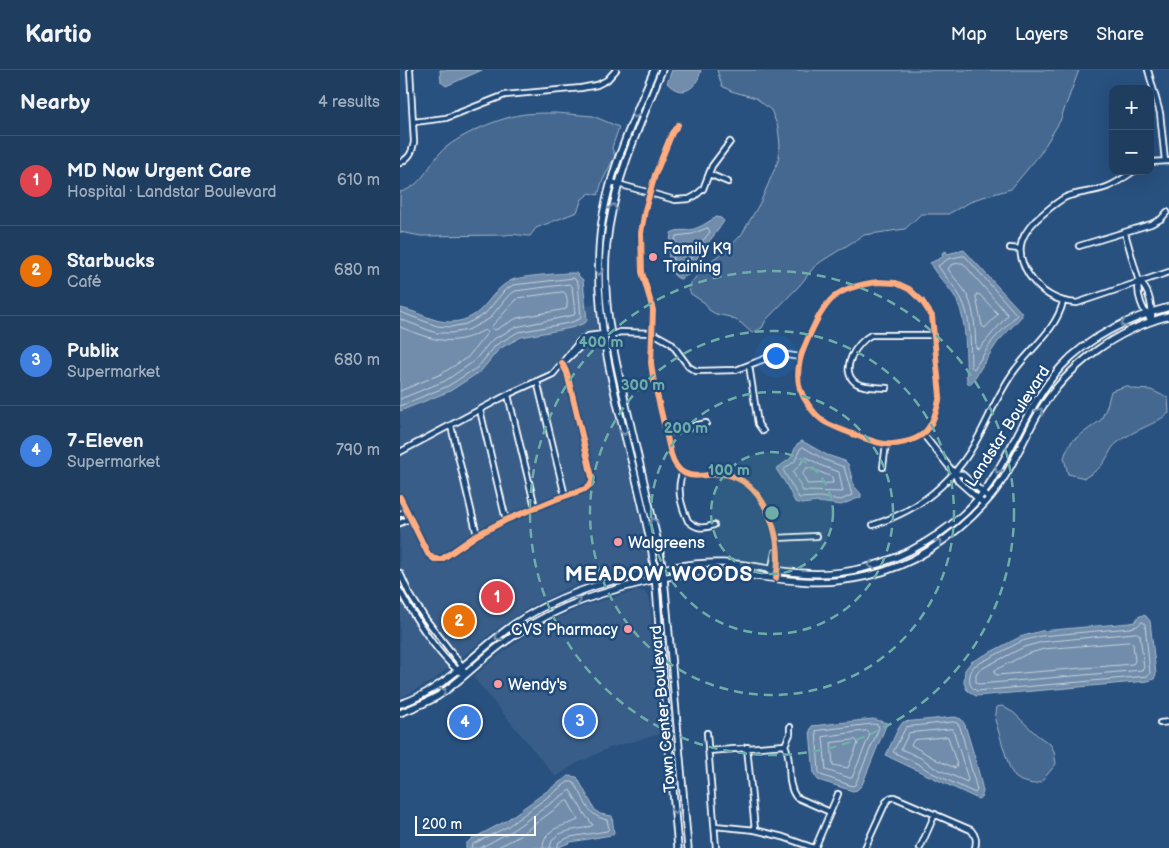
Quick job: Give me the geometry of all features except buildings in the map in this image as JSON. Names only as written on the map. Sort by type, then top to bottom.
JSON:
[{"type":"main road","name":"Town Center Boulevard","points":[[654,70],[622,148],[611,182],[603,215],[598,251],[599,292],[604,341],[644,514],[654,571],[678,848]]},
{"type":"main road","name":"Town Center Boulevard","points":[[662,70],[618,184],[608,230],[606,291],[610,336],[663,568],[688,848]]},
{"type":"main road","name":"Landstar Boulevard","points":[[400,704],[408,702],[435,687],[514,625],[546,605],[583,590],[663,568],[722,563],[813,574],[840,572],[872,566],[900,556],[924,544],[947,528],[982,493],[995,475],[1031,408],[1062,366],[1102,334],[1152,311],[1169,307]]},
{"type":"main road","name":"Landstar Boulevard","points":[[400,713],[439,695],[502,644],[550,614],[587,598],[654,580],[694,573],[723,572],[809,582],[838,581],[873,574],[903,564],[927,551],[950,535],[984,504],[1007,472],[1052,393],[1070,372],[1108,342],[1152,321],[1169,316]]},
{"type":"main road","points":[[667,718],[676,717]]},
{"type":"street","points":[[400,164],[408,159],[414,142],[410,70]]},
{"type":"street","points":[[414,122],[446,118],[505,95],[597,85],[607,80],[616,70]]},
{"type":"street","points":[[1148,70],[1160,113],[1167,161],[1154,162]]},
{"type":"street","points":[[678,125],[672,133],[650,193],[641,234],[640,255],[642,272],[653,310],[651,363],[653,377],[674,462],[682,472],[694,476],[718,473],[730,476],[742,481],[753,489],[762,500],[777,538],[773,578]]},
{"type":"street","points":[[611,182],[675,200],[689,199],[703,189],[714,164],[730,142]]},
{"type":"street","points":[[709,174],[728,182]]},
{"type":"street","points":[[1129,175],[1120,182],[1106,188],[1068,196],[1057,203],[1029,228],[1023,237],[1020,249],[1022,263],[1030,277],[1049,296],[1063,302],[1077,303],[1169,272]]},
{"type":"street","points":[[1079,246],[1125,233],[1161,219],[1167,212]]},
{"type":"street","points":[[1125,233],[1139,282],[1138,289],[1145,314],[1152,321]]},
{"type":"street","points":[[1010,248],[1020,249]]},
{"type":"street","points":[[598,251],[606,253]]},
{"type":"street","points":[[878,282],[896,283],[909,289],[922,301],[932,316],[940,396],[932,421],[923,434],[909,441],[886,444],[834,427],[821,420],[808,404],[800,389],[798,372],[800,357],[819,314],[841,291],[859,285],[878,282]]},
{"type":"street","points":[[1139,282],[1145,286],[1152,311],[1152,321]]},
{"type":"street","points":[[873,525],[910,510],[954,473],[969,453],[1015,370],[1053,326],[1060,314],[1063,302]]},
{"type":"street","points":[[562,363],[571,357],[581,346],[604,341],[620,332],[653,333],[671,343],[689,367],[696,371],[736,370],[772,356],[787,355],[800,357]]},
{"type":"street","points":[[400,452],[508,395],[553,374],[580,341],[588,336],[603,334],[610,336]]},
{"type":"street","points":[[887,388],[869,387],[858,384],[852,379],[849,364],[857,346],[863,339],[871,335],[934,336]]},
{"type":"street","points":[[400,497],[428,554],[434,558],[442,559],[477,535],[506,520],[584,489],[592,483],[567,373],[562,363]]},
{"type":"street","points":[[749,365],[758,424],[763,431]]},
{"type":"street","points":[[537,381],[565,496]]},
{"type":"street","points":[[508,395],[535,507]]},
{"type":"street","points":[[480,410],[506,520]]},
{"type":"street","points":[[666,432],[706,423]]},
{"type":"street","points":[[451,426],[477,535]]},
{"type":"street","points":[[923,434],[954,473],[958,481],[984,504]]},
{"type":"street","points":[[883,467],[886,444]]},
{"type":"street","points":[[682,472],[679,489],[688,521],[699,528],[714,525]]},
{"type":"street","points":[[954,473],[962,474],[989,498]]},
{"type":"street","points":[[400,514],[407,511]]},
{"type":"street","points":[[400,523],[411,518]]},
{"type":"street","points":[[777,538],[817,536]]},
{"type":"street","points":[[400,573],[414,600],[462,666],[465,675]]},
{"type":"street","points":[[400,592],[420,624],[456,670],[465,675]]},
{"type":"street","points":[[1160,723],[1169,722]]},
{"type":"street","points":[[785,745],[790,734],[790,727]]},
{"type":"street","points":[[707,733],[716,848]]},
{"type":"street","points":[[708,751],[785,745]]},
{"type":"street","points":[[785,745],[788,751],[792,792],[796,797],[830,812]]},
{"type":"street","points":[[747,747],[755,830]]},
{"type":"street","points":[[715,826],[755,830],[814,848],[838,794]]},
{"type":"street","points":[[865,848],[886,802],[890,798],[898,798],[970,830],[975,835],[977,842],[975,848]]},
{"type":"street","points":[[920,848],[935,814]]},
{"type":"shaded area","points":[[717,70],[1079,70],[1060,121],[1040,154],[1011,189],[976,199],[948,214],[921,214],[905,229],[864,235],[814,267],[800,285],[766,320],[762,328],[752,333],[741,323],[730,317],[716,314],[709,310],[705,303],[691,294],[688,287],[706,264],[728,249],[742,234],[761,201],[778,161],[780,145],[778,127],[771,110],[756,98],[731,91],[722,86]]},
{"type":"shaded area","points":[[556,113],[593,116],[619,127],[612,148],[615,156],[602,182],[598,195],[590,193],[582,199],[577,212],[536,228],[530,236],[511,234],[421,236],[400,232],[400,192],[413,186],[447,147],[480,128],[505,119],[526,114]]},
{"type":"shaded area","points":[[595,304],[600,346],[648,554],[648,562],[645,566],[603,576],[565,589],[528,608],[497,629],[432,681],[400,698],[400,323],[412,343]]},
{"type":"shaded area","points":[[1126,386],[1133,389],[1151,390],[1168,398],[1169,413],[1117,443],[1099,468],[1085,478],[1068,474],[1064,458],[1072,441],[1101,420],[1111,391]]},
{"type":"shaded area","points":[[638,590],[645,592],[650,600],[661,734],[609,748],[574,765],[556,777],[473,677],[495,658],[547,623],[584,606]]},
{"type":"shaded area","points":[[1002,706],[1014,713],[1037,735],[1050,744],[1054,751],[1056,764],[1041,782],[1033,784],[1021,781],[1015,777],[1010,769],[995,720],[997,707]]},
{"type":"water","points":[[440,70],[482,70],[446,86],[441,82]]},
{"type":"water","points":[[672,70],[701,70],[699,77],[692,87],[683,91],[673,88],[667,83]]},
{"type":"water","points":[[716,217],[724,221],[696,259],[690,274],[680,279],[675,276],[669,265],[671,233],[694,229]]},
{"type":"water","points":[[964,250],[1022,313],[1022,316],[997,343],[970,385],[967,382],[961,310],[951,291],[930,263],[943,257],[942,253],[946,251],[947,254]]},
{"type":"water","points":[[576,273],[583,280],[587,320],[585,323],[571,328],[521,337],[499,349],[481,371],[450,391],[400,411],[400,308],[438,321],[452,322],[463,320],[479,311],[502,286],[514,279]]},
{"type":"water","points":[[802,441],[827,455],[845,461],[848,464],[854,486],[861,494],[861,497],[841,505],[818,502],[801,504],[795,502],[776,469],[791,458],[797,444]]},
{"type":"water","points":[[1143,615],[1150,621],[1156,674],[1154,679],[976,696],[967,690],[964,683],[965,670],[971,662],[1020,637],[1041,631],[1130,623],[1135,622],[1138,617]]},
{"type":"water","points":[[955,717],[961,719],[965,725],[977,765],[983,791],[982,797],[978,799],[886,755],[903,722]]},
{"type":"water","points":[[873,719],[887,723],[862,785],[853,791],[818,780],[814,774],[810,731],[812,726]]},
{"type":"water","points":[[568,776],[577,777],[595,810],[600,814],[612,816],[614,833],[571,842],[557,848],[466,848],[466,844],[470,840],[504,822]]},
{"type":"cycle path","points":[[678,125],[672,133],[655,175],[645,210],[641,233],[642,272],[653,310],[651,363],[653,377],[671,454],[679,469],[684,473],[694,476],[729,475],[743,481],[763,503],[775,533],[778,549],[776,578]]},
{"type":"cycle path","points":[[878,282],[896,283],[909,289],[922,301],[932,316],[940,396],[932,422],[926,431],[910,441],[895,444],[880,443],[863,438],[834,427],[822,420],[806,402],[798,381],[803,351],[824,308],[845,290],[878,282]]},
{"type":"cycle path","points":[[400,497],[428,554],[434,559],[442,559],[477,535],[506,520],[585,489],[592,483],[592,477],[567,373],[562,363]]},
{"type":"place","name":"Family K9 Training","points":[[653,257]]},
{"type":"place","name":"Walgreens","points":[[618,542]]},
{"type":"place","name":"MD Now Urgent Care","points":[[497,597]]},
{"type":"place","name":"Starbucks","points":[[459,621]]},
{"type":"place","name":"CVS Pharmacy","points":[[628,629]]},
{"type":"place","name":"Wendy's","points":[[498,684]]},
{"type":"place","name":"Publix","points":[[580,721]]},
{"type":"place","name":"7-Eleven","points":[[465,722]]},
{"type":"district","name":"MEADOW WOODS","points":[[659,574]]}]
